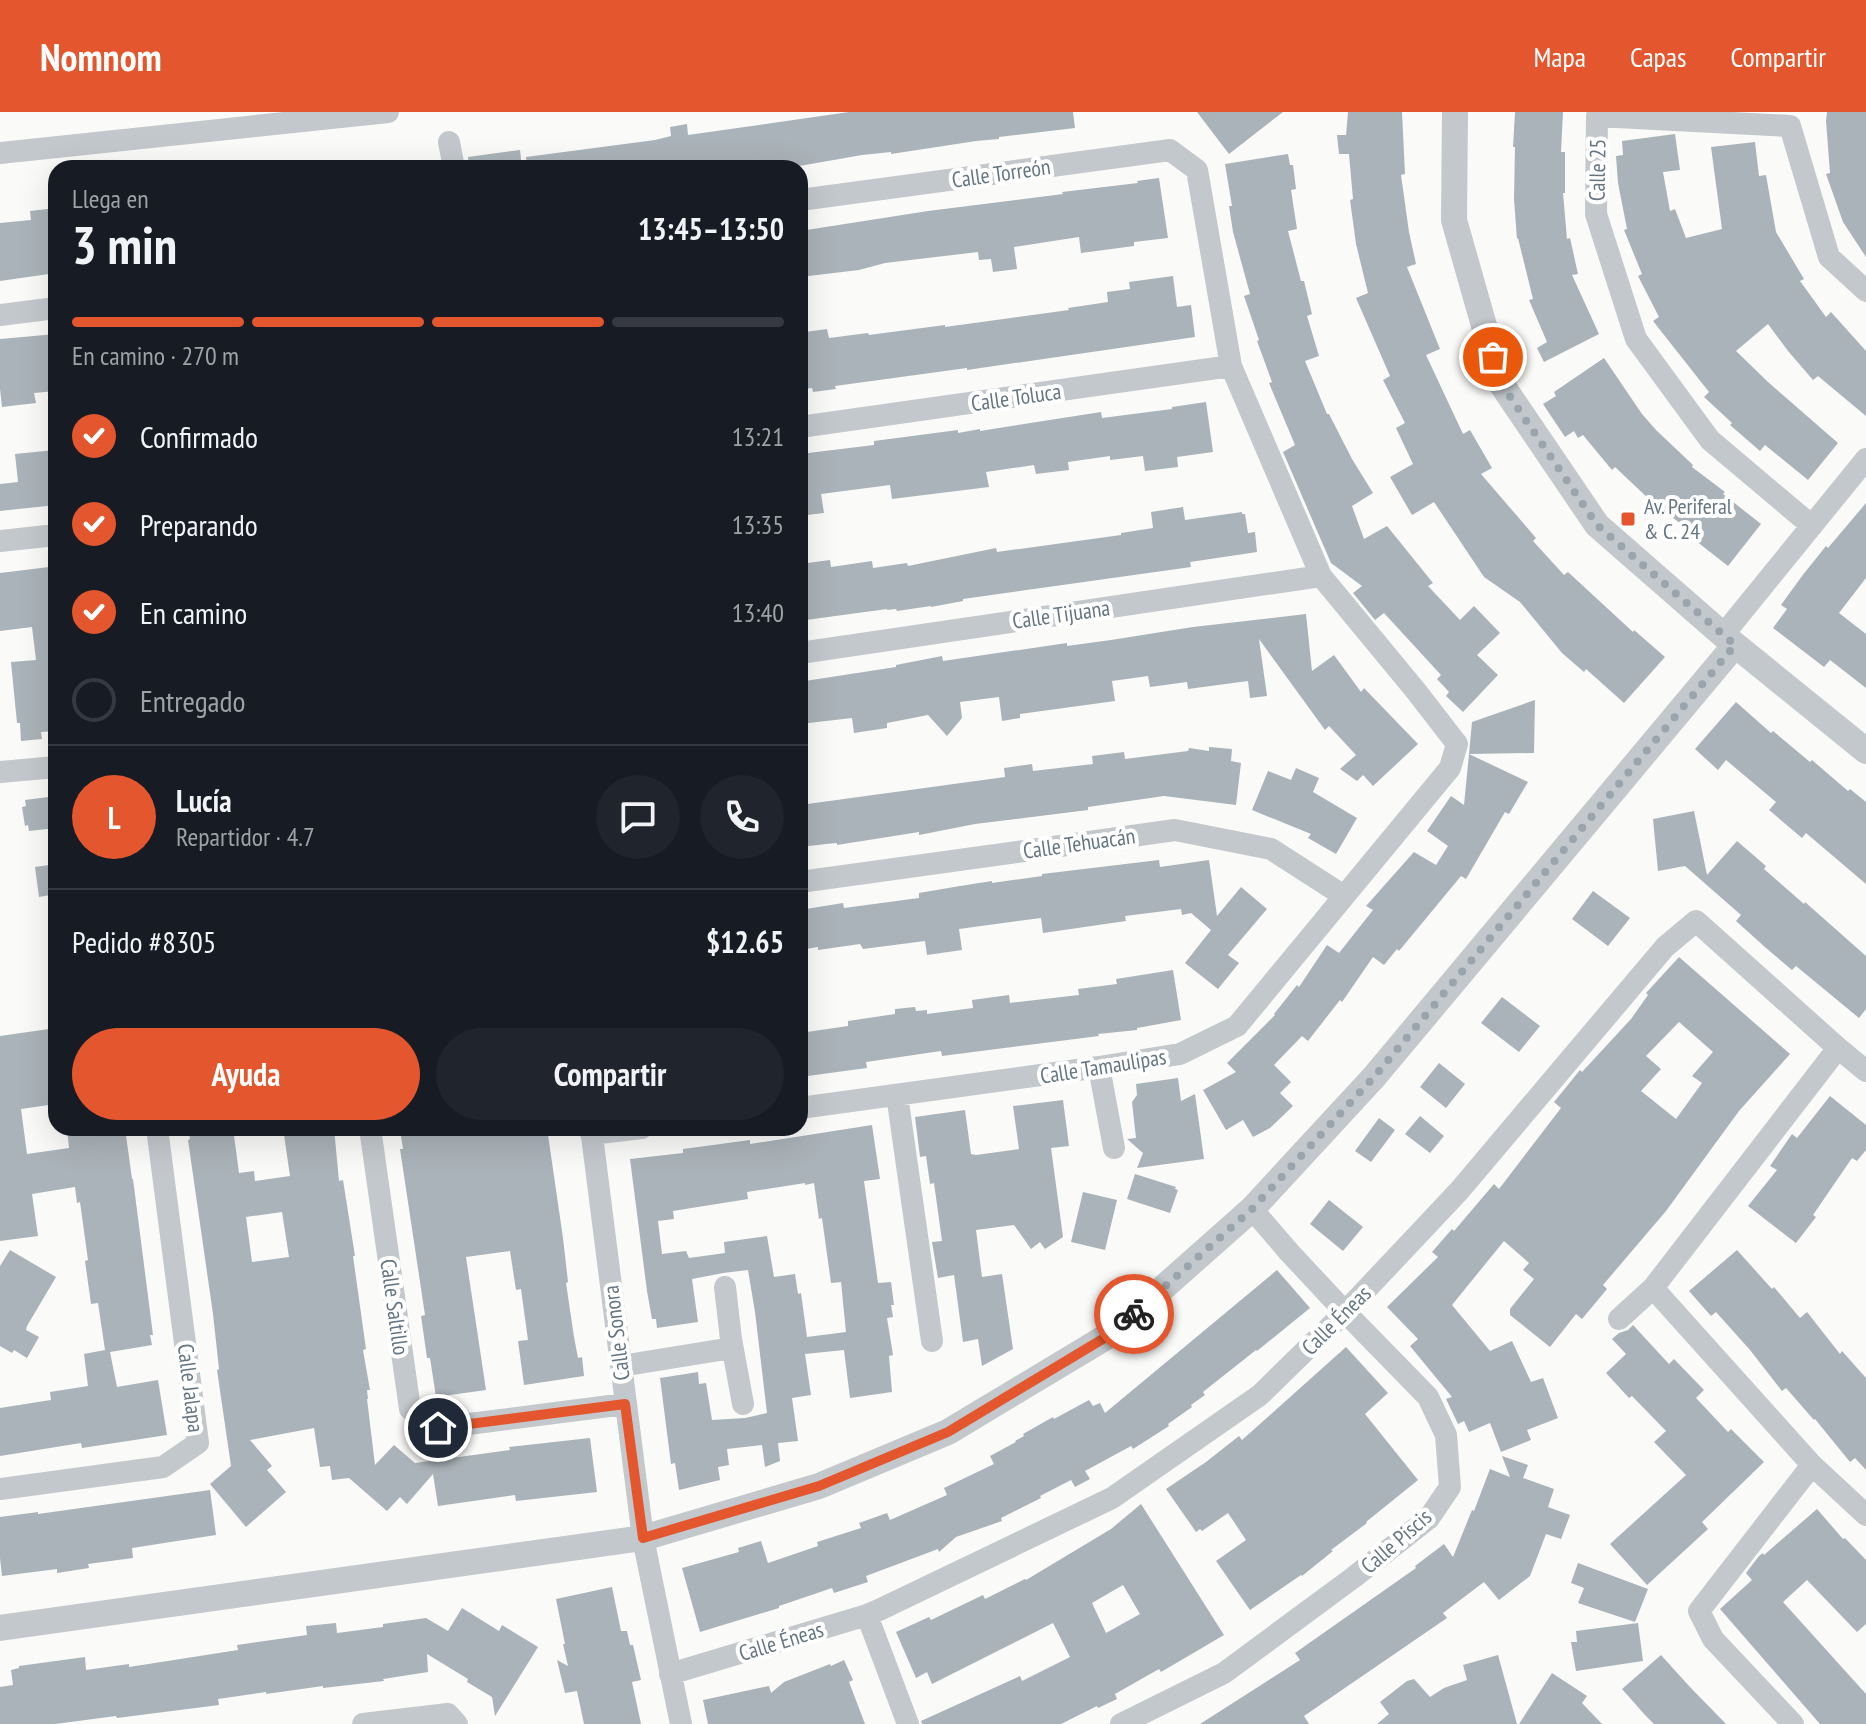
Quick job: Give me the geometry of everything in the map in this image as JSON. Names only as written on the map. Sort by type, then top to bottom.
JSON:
[{"type":"street","points":[[0,153],[388,112]]},
{"type":"street","points":[[1455,112],[1454,220],[1500,382],[1597,525],[1729,640],[1866,751]]},
{"type":"street","name":"Calle 25","points":[[1812,526],[1710,440],[1636,339],[1596,214],[1597,116],[1790,126],[1829,257],[1866,291]]},
{"type":"street","points":[[449,142],[452,160]]},
{"type":"street","name":"Calle Torreón","points":[[808,199],[1170,150],[1197,170],[1231,366]]},
{"type":"street","points":[[0,315],[48,309]]},
{"type":"street","points":[[1231,366],[1321,576]]},
{"type":"street","name":"Calle Toluca","points":[[808,426],[1231,366]]},
{"type":"street","points":[[0,1628],[643,1538],[819,1486],[948,1432],[1111,1334],[1252,1209],[1374,1077],[1729,640],[1812,526],[1866,459]]},
{"type":"street","points":[[0,541],[48,536]]},
{"type":"street","name":"Calle Tijuana","points":[[808,652],[1321,576]]},
{"type":"street","name":"Calle Tamaulipas","points":[[808,1107],[1180,1054],[1237,1026],[1450,768],[1457,744],[1321,576]]},
{"type":"street","points":[[0,772],[48,768]]},
{"type":"street","name":"Calle Tehuacán","points":[[808,881],[1175,830],[1271,849],[1344,896]]},
{"type":"street","name":"Calle Éneas","points":[[670,1674],[867,1615],[1112,1498],[1260,1395],[1345,1312],[1459,1191],[1665,947],[1696,921],[1866,1071]]},
{"type":"street","points":[[1619,1319],[1653,1288],[1838,1048]]},
{"type":"street","points":[[1099,1067],[1114,1148]]},
{"type":"street","points":[[897,1095],[932,1341]]},
{"type":"street","name":"Calle Jalapa","points":[[0,1489],[163,1467],[198,1443],[158,1136]]},
{"type":"street","name":"Calle Saltillo","points":[[371,1136],[410,1409],[438,1428],[625,1404]]},
{"type":"street","name":"Calle Sonora","points":[[592,1136],[643,1538],[681,1724]]},
{"type":"street","name":"Calle Piscis","points":[[1121,1724],[1224,1673],[1429,1518],[1450,1487],[1446,1435],[1428,1397],[1345,1312],[1252,1209]]},
{"type":"street","points":[[725,1287],[743,1404]]},
{"type":"street","points":[[1653,1288],[1812,1465],[1866,1515]]},
{"type":"street","points":[[621,1366],[732,1348]]},
{"type":"street","points":[[1793,1724],[1713,1639],[1699,1611],[1812,1465]]},
{"type":"street","points":[[867,1615],[908,1724]]},
{"type":"street","points":[[363,1724],[448,1714],[457,1724]]},
{"type":"building","points":[[849,112],[1073,112],[1075,128],[808,164],[808,160],[526,160],[526,157],[655,140],[671,136],[670,127],[687,124],[688,135]]},
{"type":"building","points":[[1197,112],[1283,112],[1229,154]]},
{"type":"building","points":[[1348,112],[1402,112],[1405,174],[1401,175],[1416,264],[1407,267],[1440,349],[1426,355],[1463,434],[1470,430],[1492,468],[1481,474],[1564,575],[1568,572],[1665,657],[1624,703],[1586,669],[1584,672],[1562,653],[1520,602],[1484,577],[1434,502],[1412,515],[1390,477],[1413,464],[1396,428],[1405,423],[1383,380],[1390,376],[1356,298],[1368,293],[1356,244],[1350,200],[1353,199],[1349,154],[1339,154],[1337,135],[1346,135]]},
{"type":"building","points":[[1515,112],[1563,112],[1561,152],[1565,152],[1563,193],[1567,239],[1570,238],[1578,274],[1572,275],[1599,334],[1544,362],[1537,348],[1547,342],[1529,300],[1533,299],[1517,239],[1513,147]]},
{"type":"building","points":[[1827,112],[1866,112],[1866,257],[1843,222],[1826,174],[1830,173]]},
{"type":"building","points":[[1675,134],[1680,170],[1663,172],[1670,211],[1675,209],[1686,238],[1722,229],[1711,147],[1755,142],[1759,176],[1766,175],[1776,232],[1804,279],[1800,281],[1826,317],[1831,312],[1866,351],[1866,416],[1818,376],[1813,380],[1768,324],[1736,351],[1838,443],[1808,480],[1765,445],[1760,451],[1730,425],[1732,423],[1704,397],[1709,392],[1653,321],[1659,317],[1638,276],[1642,274],[1624,230],[1627,229],[1616,156],[1623,155],[1622,141]]},
{"type":"building","points":[[520,150],[521,160],[468,160],[468,157]]},
{"type":"building","points":[[1288,154],[1290,165],[1293,165],[1296,189],[1291,190],[1297,229],[1288,231],[1301,281],[1304,281],[1312,314],[1307,316],[1319,356],[1305,361],[1327,414],[1373,493],[1352,506],[1364,539],[1387,526],[1433,583],[1428,586],[1460,620],[1474,606],[1500,633],[1477,655],[1498,675],[1463,712],[1446,696],[1449,692],[1437,679],[1441,675],[1384,613],[1375,620],[1353,593],[1362,586],[1331,563],[1283,452],[1295,445],[1269,383],[1272,382],[1244,296],[1250,294],[1233,232],[1225,164]]},
{"type":"building","points":[[1159,178],[1168,238],[1081,253],[1079,237],[1014,247],[1017,269],[993,272],[991,259],[979,260],[978,252],[808,276],[808,230]]},
{"type":"building","points":[[48,209],[48,274],[0,281],[0,223],[31,220],[30,211]]},
{"type":"building","points":[[1173,276],[1177,307],[1191,305],[1195,337],[835,386],[836,389],[813,392],[812,388],[808,388],[808,332],[827,329],[829,338],[869,335],[1069,310],[1108,302],[1107,292],[1130,289],[1129,282]]},
{"type":"building","points":[[48,335],[48,392],[34,393],[36,403],[2,407],[0,339]]},
{"type":"building","points":[[1604,358],[1656,430],[1692,467],[1761,524],[1728,566],[1691,537],[1694,534],[1650,500],[1615,467],[1612,470],[1583,435],[1578,438],[1574,431],[1565,437],[1543,404],[1556,396],[1554,392]]},
{"type":"building","points":[[1206,402],[1213,452],[1177,457],[1178,467],[1145,471],[1143,456],[1110,460],[1110,456],[1068,462],[1069,470],[1036,474],[1034,465],[986,472],[989,487],[892,499],[890,485],[821,494],[824,513],[808,515],[808,453],[958,430],[958,433],[980,431],[1101,412],[1102,418]]},
{"type":"building","points":[[48,451],[48,506],[0,511],[0,484],[18,482],[15,454]]},
{"type":"building","points":[[1866,503],[1866,578],[1839,613],[1866,634],[1866,688],[1830,660],[1824,667],[1773,628],[1787,609],[1781,605],[1802,576]]},
{"type":"building","points":[[1183,507],[1185,520],[1242,512],[1248,533],[1255,532],[1257,552],[1190,562],[1191,567],[963,599],[931,607],[897,611],[887,609],[808,620],[808,563],[830,560],[831,567],[872,561],[873,568],[907,563],[908,566],[996,548],[997,552],[1121,535],[1153,528],[1151,512]]},
{"type":"building","points":[[48,567],[48,732],[41,732],[42,739],[21,741],[11,662],[36,660],[32,627],[0,631],[0,573]]},
{"type":"building","points":[[1306,614],[1312,671],[1334,655],[1361,692],[1364,688],[1418,744],[1373,786],[1363,775],[1357,781],[1340,769],[1356,755],[1329,726],[1325,730],[1259,639],[1267,696],[1250,698],[1248,681],[1188,689],[1187,682],[1150,687],[1148,676],[1112,681],[1115,701],[1020,714],[1020,718],[1002,721],[999,697],[960,702],[962,718],[947,736],[928,715],[887,723],[887,728],[854,733],[852,718],[808,723],[808,681],[896,667],[942,656],[943,661]]},
{"type":"building","points":[[1535,700],[1534,753],[1469,754],[1472,722]]},
{"type":"building","points":[[1736,702],[1771,733],[1773,731],[1866,802],[1866,884],[1806,833],[1802,838],[1769,810],[1776,802],[1726,760],[1718,770],[1695,749]]},
{"type":"building","points":[[1209,747],[1232,749],[1231,761],[1241,763],[1236,805],[1164,796],[919,835],[919,832],[837,845],[808,846],[808,804],[1005,777],[1004,768],[1032,764],[1033,771],[1093,764],[1092,756],[1124,752],[1125,759],[1188,751],[1189,748],[1209,751]]},
{"type":"building","points":[[1469,754],[1528,782],[1509,814],[1505,812],[1466,879],[1461,876],[1399,951],[1397,949],[1384,965],[1373,957],[1342,1002],[1340,1000],[1308,1041],[1302,1036],[1274,1065],[1291,1082],[1280,1093],[1293,1106],[1270,1128],[1253,1137],[1243,1120],[1226,1130],[1203,1090],[1236,1072],[1227,1063],[1275,1015],[1297,985],[1299,987],[1327,945],[1339,953],[1373,910],[1366,906],[1414,852],[1436,865],[1448,846],[1427,831],[1451,796],[1464,805]]},
{"type":"building","points":[[1296,768],[1319,778],[1313,792],[1357,818],[1336,854],[1308,838],[1311,834],[1252,810],[1268,771],[1291,780]]},
{"type":"building","points":[[48,797],[48,829],[29,831],[28,825],[25,826],[22,807],[26,806],[25,800]]},
{"type":"building","points":[[1694,811],[1707,875],[1737,841],[1766,866],[1764,869],[1866,956],[1866,1009],[1859,1018],[1796,966],[1792,970],[1766,948],[1736,921],[1741,915],[1685,866],[1658,871],[1653,819]]},
{"type":"building","points":[[1159,860],[1160,867],[1209,860],[1217,916],[1241,887],[1267,909],[1228,955],[1239,963],[1218,989],[1185,963],[1211,930],[1191,913],[1182,915],[1181,909],[1125,916],[1126,921],[1043,933],[1041,918],[959,929],[962,950],[927,955],[925,941],[863,949],[860,944],[808,949],[808,909],[843,903],[844,908],[919,898],[919,893]]},
{"type":"building","points":[[48,865],[48,895],[39,897],[35,867]]},
{"type":"building","points":[[1593,891],[1630,918],[1608,946],[1572,919]]},
{"type":"building","points":[[1679,957],[1790,1054],[1739,1111],[1666,1211],[1603,1285],[1607,1289],[1582,1319],[1576,1314],[1550,1347],[1510,1315],[1510,1309],[1534,1279],[1523,1270],[1529,1263],[1504,1241],[1452,1305],[1490,1351],[1512,1341],[1531,1382],[1543,1378],[1558,1418],[1527,1430],[1531,1440],[1501,1452],[1490,1423],[1469,1432],[1464,1421],[1458,1424],[1446,1399],[1452,1397],[1410,1346],[1418,1339],[1387,1307],[1438,1257],[1432,1252],[1494,1184],[1499,1189],[1561,1108],[1554,1102],[1580,1070],[1582,1072],[1631,1019],[1648,995],[1646,993]],"holes":[[[1679,1022],[1713,1052],[1692,1076],[1702,1083],[1676,1119],[1641,1091],[1661,1069],[1646,1056]]]},
{"type":"building","points":[[1173,970],[1181,1020],[1099,1036],[942,1056],[941,1051],[866,1062],[867,1068],[808,1076],[808,1032],[848,1026],[848,1021],[895,1014],[895,1009],[915,1007],[916,1011],[927,1010],[927,1014],[973,1008],[972,1000],[1009,995],[1010,1003],[1079,995],[1078,989],[1117,984],[1116,979]]},
{"type":"building","points":[[1502,997],[1540,1026],[1519,1052],[1481,1023]]},
{"type":"building","points":[[48,1029],[48,1105],[21,1109],[27,1154],[69,1148],[68,1136],[126,1136],[153,1335],[150,1335],[152,1345],[110,1352],[117,1387],[158,1380],[167,1435],[82,1448],[81,1443],[0,1456],[0,1408],[51,1400],[50,1392],[88,1386],[84,1354],[105,1350],[98,1303],[91,1304],[85,1261],[88,1260],[75,1187],[32,1194],[38,1236],[0,1241],[0,1036]]},
{"type":"building","points":[[1439,1063],[1465,1084],[1446,1108],[1420,1087]]},
{"type":"building","points":[[1178,1078],[1181,1101],[1195,1094],[1204,1159],[1137,1168],[1143,1153],[1127,1139],[1136,1138],[1132,1102],[1137,1095],[1136,1084]]},
{"type":"building","points":[[1830,1096],[1866,1125],[1866,1150],[1857,1161],[1852,1158],[1796,1243],[1748,1206],[1777,1170],[1770,1166],[1792,1134],[1797,1138]]},
{"type":"building","points":[[1063,1100],[1069,1146],[1051,1148],[1063,1237],[1045,1249],[1040,1242],[1031,1249],[1014,1225],[976,1230],[982,1277],[1002,1274],[1013,1349],[982,1366],[978,1339],[963,1342],[954,1275],[938,1278],[932,1242],[942,1241],[934,1183],[930,1184],[926,1156],[920,1157],[915,1117],[965,1110],[971,1154],[976,1155],[1019,1149],[1013,1106]]},
{"type":"building","points":[[1420,1116],[1444,1136],[1430,1153],[1405,1134]]},
{"type":"building","points":[[1379,1118],[1395,1130],[1371,1162],[1355,1151]]},
{"type":"building","points":[[872,1125],[880,1179],[864,1181],[878,1283],[891,1282],[893,1317],[887,1318],[893,1355],[889,1356],[892,1392],[850,1398],[844,1350],[805,1354],[811,1395],[792,1398],[798,1441],[778,1443],[780,1461],[765,1467],[762,1445],[727,1449],[729,1465],[718,1467],[720,1480],[679,1490],[675,1463],[671,1464],[660,1378],[698,1372],[699,1384],[706,1383],[712,1420],[767,1413],[755,1312],[748,1270],[723,1273],[692,1279],[698,1322],[657,1328],[656,1319],[652,1319],[647,1291],[630,1159],[750,1140],[750,1144]],"holes":[[[814,1183],[831,1283],[841,1282],[846,1332],[807,1337],[795,1274],[774,1277],[767,1236],[724,1242],[725,1253],[689,1258],[686,1251],[662,1254],[658,1221],[674,1219],[673,1211],[748,1199],[747,1192]]]},
{"type":"building","points":[[189,1136],[234,1136],[239,1173],[254,1171],[255,1181],[290,1176],[284,1136],[335,1136],[339,1181],[343,1180],[355,1256],[375,1465],[394,1445],[415,1463],[510,1450],[509,1447],[590,1438],[597,1492],[516,1501],[515,1495],[438,1506],[433,1474],[407,1504],[400,1497],[387,1511],[349,1478],[332,1480],[330,1466],[320,1467],[314,1428],[250,1440],[272,1466],[267,1470],[286,1492],[246,1527],[210,1484],[231,1466]],"holes":[[[282,1212],[289,1257],[252,1262],[246,1217]]]},
{"type":"building","points":[[401,1136],[548,1136],[574,1337],[578,1358],[582,1357],[584,1376],[524,1385],[518,1341],[528,1340],[521,1289],[516,1290],[510,1251],[466,1257],[486,1390],[436,1397],[421,1316],[425,1315],[400,1149],[403,1149]]},
{"type":"building","points":[[1135,1174],[1176,1187],[1178,1190],[1170,1213],[1127,1199]]},
{"type":"building","points":[[1083,1192],[1117,1200],[1105,1250],[1071,1242]]},
{"type":"building","points":[[1329,1200],[1363,1227],[1343,1251],[1310,1224]]},
{"type":"building","points":[[10,1250],[56,1277],[27,1326],[26,1330],[39,1337],[27,1358],[0,1346],[0,1266]]},
{"type":"building","points":[[1737,1250],[1800,1318],[1807,1312],[1840,1354],[1842,1351],[1866,1378],[1866,1470],[1855,1458],[1850,1462],[1786,1388],[1782,1391],[1716,1312],[1711,1316],[1689,1291]]},
{"type":"building","points":[[1277,1270],[1310,1308],[1203,1392],[1205,1395],[1169,1426],[1133,1449],[1131,1446],[1085,1471],[1090,1479],[1075,1487],[1071,1480],[1001,1518],[1002,1521],[956,1537],[939,1552],[938,1549],[866,1576],[868,1582],[834,1593],[832,1588],[700,1632],[682,1568],[739,1552],[738,1548],[761,1541],[768,1563],[861,1528],[859,1523],[887,1513],[890,1520],[947,1495],[944,1488],[994,1464],[990,1456],[1053,1417],[1089,1400],[1093,1406],[1100,1403],[1105,1413]]},
{"type":"building","points":[[1633,1325],[1669,1364],[1674,1359],[1704,1390],[1696,1398],[1728,1432],[1731,1429],[1764,1462],[1702,1522],[1708,1529],[1647,1585],[1610,1544],[1686,1475],[1654,1442],[1666,1431],[1606,1373],[1626,1354],[1612,1339]]},
{"type":"building","points":[[1346,1347],[1388,1393],[1365,1414],[1418,1480],[1302,1576],[1250,1610],[1216,1561],[1246,1540],[1228,1513],[1196,1532],[1166,1489],[1239,1436],[1242,1440]]},
{"type":"building","points":[[1502,1456],[1528,1465],[1523,1478],[1554,1489],[1548,1507],[1570,1515],[1561,1539],[1546,1534],[1530,1576],[1499,1600],[1484,1582],[1443,1613],[1447,1618],[1304,1716],[1309,1724],[1200,1724],[1300,1660],[1295,1653],[1416,1568],[1444,1544],[1453,1557],[1490,1469],[1510,1477]]},
{"type":"building","points":[[210,1490],[216,1535],[132,1548],[133,1558],[88,1564],[89,1568],[2,1576],[0,1517]]},
{"type":"building","points":[[1141,1504],[1224,1635],[1161,1672],[1159,1669],[1115,1694],[1117,1699],[1061,1724],[922,1724],[921,1721],[1020,1676],[1022,1681],[1070,1657],[1053,1623],[932,1684],[927,1672],[916,1678],[896,1632],[929,1617],[931,1620],[983,1595],[985,1599],[1026,1580],[1111,1529]],"holes":[[[1123,1585],[1140,1614],[1106,1633],[1092,1603]]]},
{"type":"building","points":[[1817,1509],[1866,1560],[1866,1624],[1857,1632],[1807,1580],[1783,1602],[1866,1694],[1866,1724],[1820,1724],[1720,1609],[1752,1580],[1746,1573],[1759,1556]]},
{"type":"building","points":[[1578,1563],[1648,1589],[1635,1622],[1578,1603],[1584,1588],[1571,1583]]},
{"type":"building","points":[[612,1587],[621,1631],[627,1631],[630,1645],[633,1645],[641,1680],[632,1682],[641,1724],[584,1724],[577,1691],[565,1693],[557,1660],[568,1666],[556,1599]]},
{"type":"building","points":[[462,1608],[499,1631],[502,1625],[538,1647],[495,1716],[492,1697],[427,1654],[428,1672],[384,1681],[266,1692],[218,1699],[219,1705],[117,1718],[55,1724],[0,1724],[0,1687],[13,1685],[11,1670],[19,1666],[85,1657],[86,1670],[129,1664],[129,1667],[238,1650],[237,1645],[307,1635],[306,1626],[336,1623],[337,1633],[426,1618],[448,1631]]},
{"type":"building","points":[[1638,1623],[1643,1661],[1576,1671],[1571,1642],[1577,1642],[1576,1631]]},
{"type":"building","points":[[1498,1655],[1517,1724],[1377,1724],[1389,1714],[1380,1702],[1407,1681],[1414,1679],[1430,1697],[1467,1680],[1463,1665]]},
{"type":"building","points":[[1661,1655],[1726,1724],[1654,1724],[1645,1715],[1622,1689]]},
{"type":"building","points":[[844,1660],[865,1724],[708,1724],[703,1700],[769,1686],[771,1693],[784,1682]]},
{"type":"building","points":[[1552,1673],[1587,1696],[1582,1703],[1602,1724],[1519,1724]]},
{"type":"way so far","points":[[1134,1314],[1252,1209],[1374,1077],[1735,645],[1597,525],[1500,382],[1493,357]]},
{"type":"place","name":"Av. Periferal & C. 24","points":[[1628,519]]},
{"type":"route","points":[[438,1428],[625,1404],[643,1538],[819,1486],[948,1432],[1111,1334],[1134,1314]]}]
